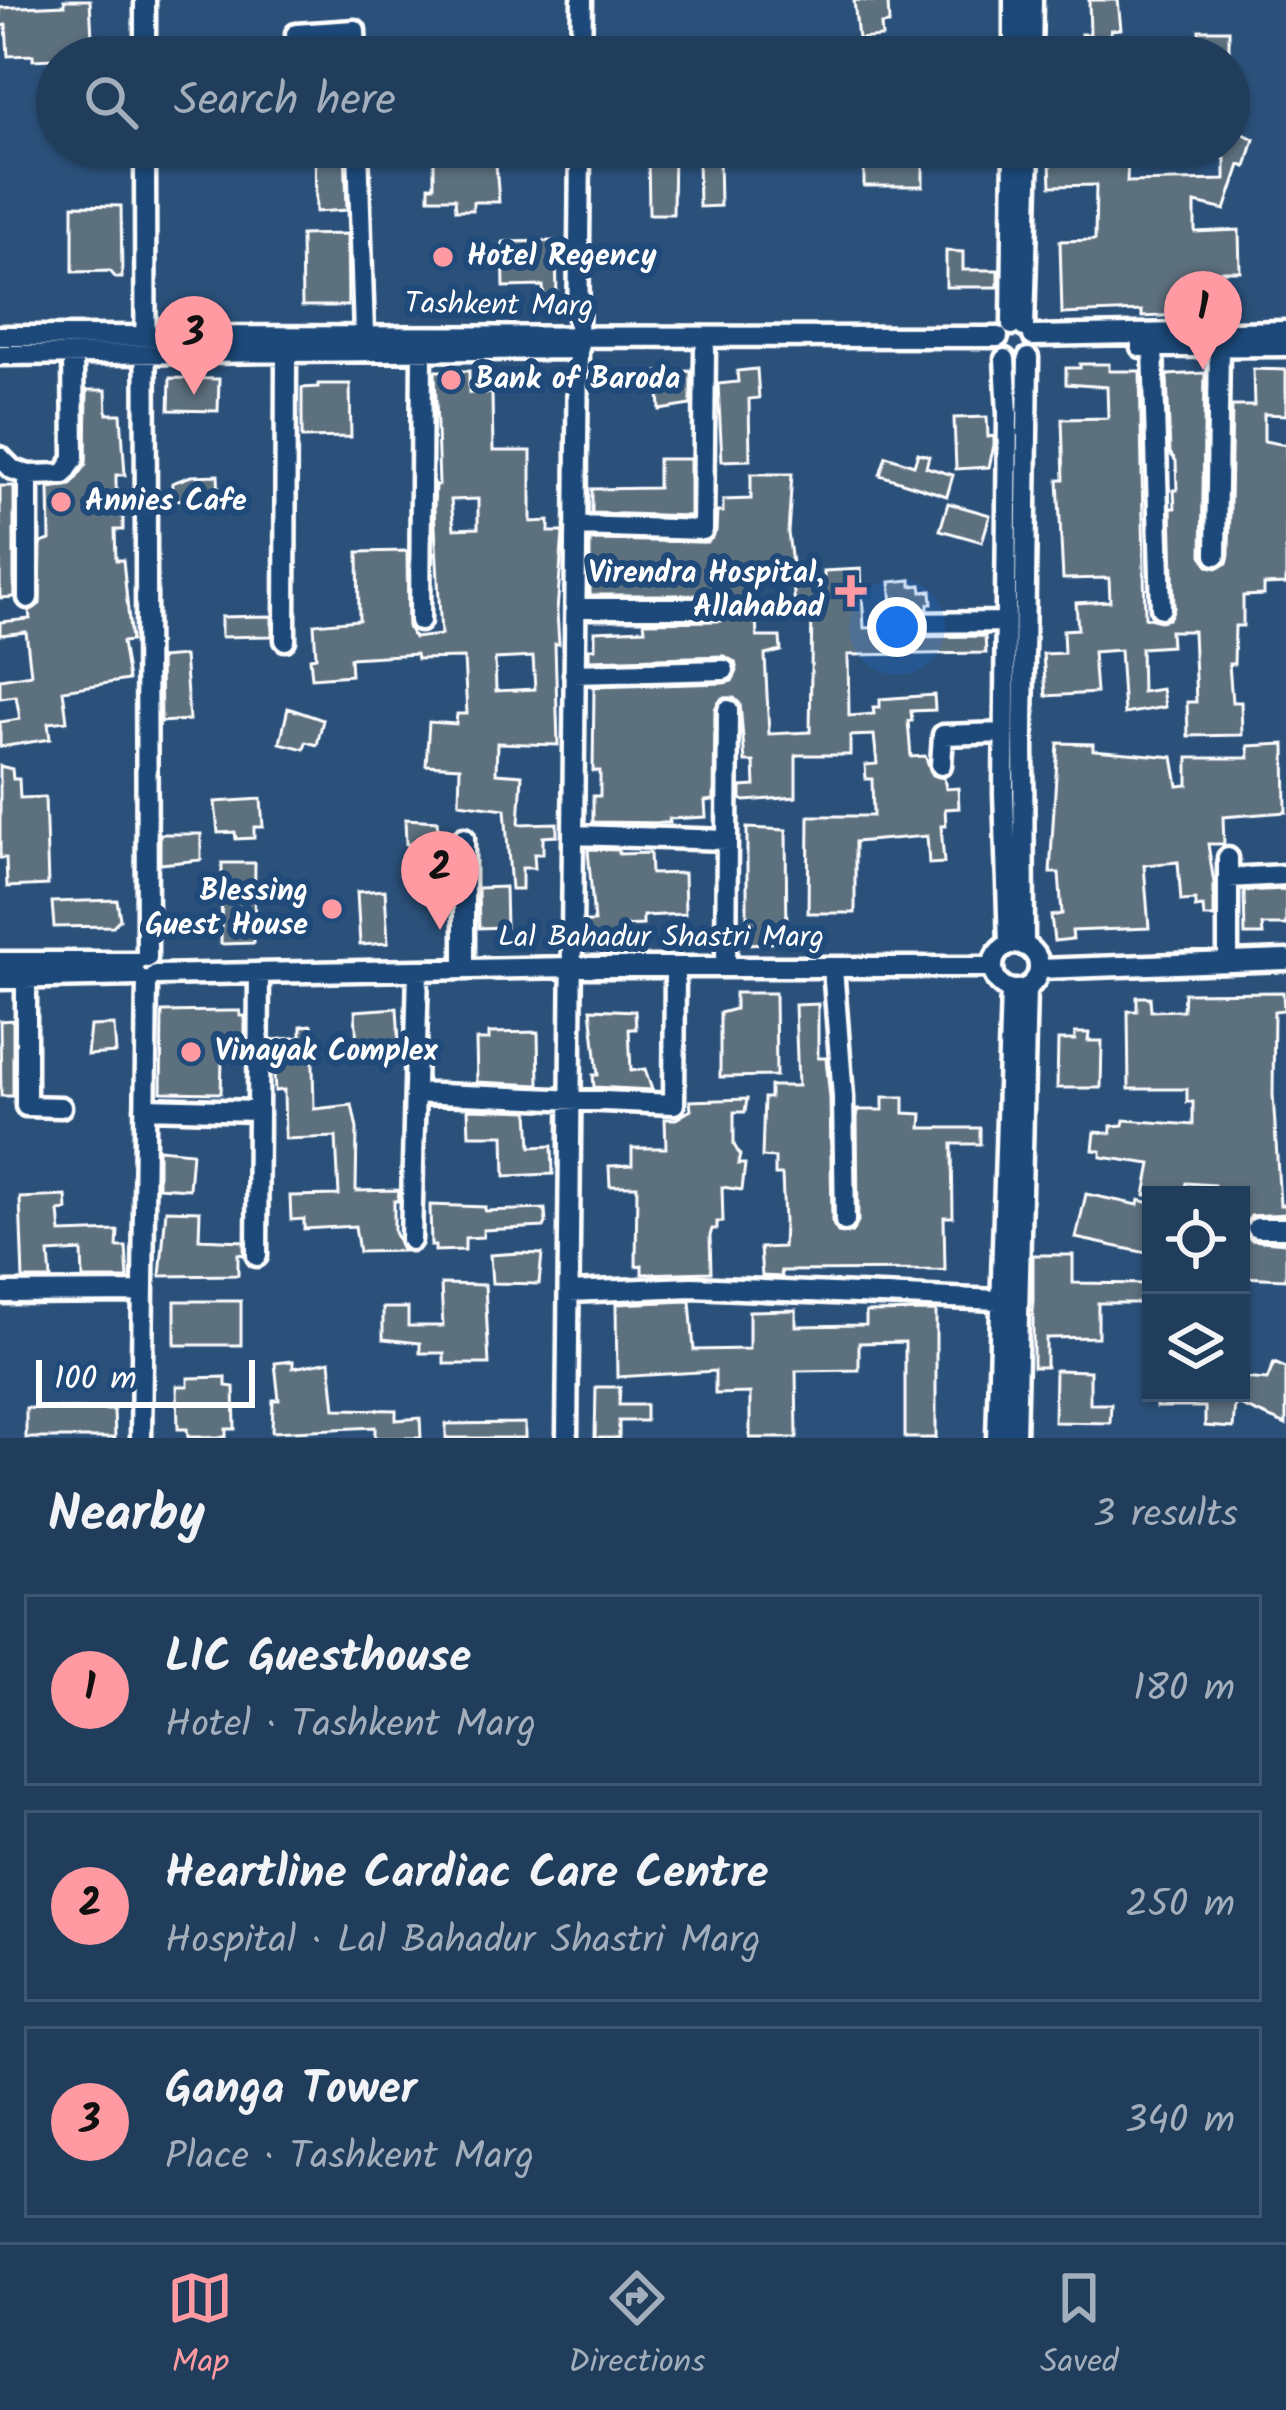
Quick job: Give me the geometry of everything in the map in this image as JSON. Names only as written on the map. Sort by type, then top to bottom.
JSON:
[{"type":"street","points":[[145,0],[145,36]]},
{"type":"street","points":[[581,36],[582,0]]},
{"type":"street","points":[[1013,0],[1013,36]]},
{"type":"street","points":[[1031,36],[1032,0]]},
{"type":"street","points":[[296,34],[355,30],[355,36]]},
{"type":"street","points":[[141,1438],[147,969],[145,168]]},
{"type":"street","points":[[359,168],[364,334]]},
{"type":"street","points":[[567,1438],[580,168]]},
{"type":"street","points":[[1014,168],[1023,708],[1017,945]]},
{"type":"street","points":[[1017,945],[1004,734],[1005,622],[1028,168]]},
{"type":"street","name":"Tashkent Marg","points":[[0,355],[74,355],[144,345],[364,334],[705,349],[1286,331]]},
{"type":"street","name":"Tashkent Marg","points":[[0,336],[286,353],[578,343],[1286,346]]},
{"type":"street","points":[[1153,346],[1161,608]]},
{"type":"street","points":[[1216,555],[1219,346]]},
{"type":"street","points":[[576,526],[703,530],[705,349]]},
{"type":"street","points":[[421,621],[422,350]]},
{"type":"street","points":[[284,640],[286,353]]},
{"type":"street","points":[[0,458],[28,476],[64,474],[74,459],[74,355]]},
{"type":"street","points":[[28,476],[28,598]]},
{"type":"street","points":[[576,608],[720,608]]},
{"type":"street","points":[[904,623],[1005,622]]},
{"type":"street","points":[[574,674],[724,670]]},
{"type":"street","points":[[726,967],[728,710]]},
{"type":"street","points":[[941,765],[943,735],[1004,734]]},
{"type":"street","points":[[574,835],[727,840]]},
{"type":"street","points":[[464,838],[464,969]]},
{"type":"street","points":[[1228,962],[1228,868],[1286,875]]},
{"type":"street","points":[[1018,989],[997,982],[992,967],[997,953],[1017,945],[1036,955],[1040,969]]},
{"type":"street","points":[[997,1438],[999,1300],[1018,989],[1040,969],[1286,960]]},
{"type":"street","points":[[0,962],[147,969]]},
{"type":"street","name":"Lal Bahadur Shastri Marg","points":[[147,969],[259,973],[992,967]]},
{"type":"street","points":[[832,968],[843,1097],[844,1221]]},
{"type":"street","points":[[0,979],[147,969]]},
{"type":"street","points":[[415,1093],[674,1104],[675,969]]},
{"type":"street","points":[[410,1240],[418,970]]},
{"type":"street","points":[[257,1256],[259,973]]},
{"type":"street","points":[[26,978],[26,1106],[61,1107]]},
{"type":"street","points":[[1015,1438],[1018,989]]},
{"type":"street","points":[[146,1108],[258,1111]]},
{"type":"street","points":[[1257,1228],[1286,1228]]},
{"type":"street","points":[[569,1292],[692,1287],[999,1300]]},
{"type":"street","points":[[0,1293],[143,1292]]},
{"type":"building","points":[[64,0],[90,0],[92,36],[36,36],[36,60],[33,55],[8,56],[0,8],[65,5]]},
{"type":"building","points":[[854,0],[888,2],[889,24],[881,25],[882,36],[858,36]]},
{"type":"building","points":[[1089,0],[1118,0],[1121,29],[1111,30],[1111,36],[1081,36],[1090,34]]},
{"type":"building","points":[[1199,30],[1229,30],[1229,36],[1199,36]]},
{"type":"building","points":[[315,168],[346,168],[347,210],[316,212]]},
{"type":"building","points":[[434,168],[496,168],[499,202],[473,202],[473,210],[456,210],[455,198],[429,198],[429,186],[434,186]]},
{"type":"building","points":[[648,168],[674,168],[673,214],[649,214]]},
{"type":"building","points":[[698,168],[719,168],[720,206],[699,207]]},
{"type":"building","points":[[864,168],[923,168],[923,186],[864,186]]},
{"type":"building","points":[[1050,168],[1128,168],[1127,182],[1225,180],[1225,168],[1239,168],[1225,210],[1195,203],[1195,232],[1239,230],[1240,271],[1219,271],[1220,304],[1180,305],[1181,315],[1142,317],[1142,311],[1062,314],[1060,241],[1095,240],[1096,185],[1051,186]]},
{"type":"building","points":[[73,205],[121,206],[122,278],[110,271],[73,272]]},
{"type":"building","points":[[347,234],[348,306],[302,306],[301,235]]},
{"type":"building","points":[[556,241],[557,300],[544,300],[543,286],[504,287],[503,242]]},
{"type":"building","points":[[946,251],[963,252],[963,270],[998,270],[998,287],[946,287]]},
{"type":"building","points":[[1080,364],[1140,371],[1145,617],[1160,621],[1169,619],[1174,608],[1171,508],[1175,508],[1177,490],[1176,461],[1170,453],[1167,375],[1205,373],[1202,555],[1208,566],[1217,568],[1227,563],[1229,555],[1232,406],[1254,406],[1253,369],[1286,370],[1286,415],[1264,414],[1264,441],[1286,445],[1286,584],[1264,585],[1264,595],[1243,596],[1243,626],[1235,626],[1234,664],[1229,664],[1232,702],[1241,702],[1242,735],[1188,736],[1187,702],[1196,702],[1193,631],[1170,631],[1171,646],[1141,648],[1142,692],[1162,689],[1165,707],[1124,714],[1120,650],[1093,652],[1096,693],[1046,696],[1043,654],[1064,653],[1063,630],[1078,629],[1076,603],[1110,601],[1109,578],[1063,579],[1058,480],[1064,480],[1062,419],[1108,418],[1107,387],[1066,384],[1066,368],[1080,368]]},
{"type":"building","points":[[757,369],[759,398],[749,399],[750,460],[722,461],[718,384],[738,382],[737,371]]},
{"type":"building","points":[[435,371],[469,371],[469,393],[492,393],[493,451],[531,451],[531,522],[549,521],[549,532],[563,532],[559,644],[555,644],[558,745],[497,743],[496,773],[522,775],[519,824],[557,823],[557,836],[543,837],[543,854],[534,854],[535,868],[522,868],[522,889],[511,889],[505,809],[459,803],[460,767],[426,765],[429,722],[456,724],[457,714],[467,714],[464,658],[417,659],[416,654],[350,658],[351,675],[312,678],[314,624],[359,620],[358,552],[407,551],[408,627],[414,638],[441,635],[434,508],[435,485],[439,485]],"holes":[[[478,499],[478,528],[454,529],[451,500]],[[533,657],[535,689],[496,691],[495,659]]]},
{"type":"building","points":[[691,371],[691,405],[660,410],[658,372]]},
{"type":"building","points":[[170,378],[219,379],[218,411],[169,410]]},
{"type":"building","points":[[350,384],[351,437],[302,438],[302,388]]},
{"type":"building","points":[[87,390],[106,390],[107,414],[121,414],[125,475],[116,475],[116,513],[123,513],[123,530],[115,530],[116,560],[123,560],[131,641],[122,642],[128,680],[63,690],[67,721],[48,723],[50,739],[0,747],[0,722],[20,719],[16,696],[0,698],[0,679],[31,674],[26,632],[0,635],[0,622],[30,619],[29,611],[40,604],[41,543],[50,540],[49,488],[71,485],[86,465]]},
{"type":"building","points":[[987,417],[988,437],[994,436],[989,467],[956,469],[954,418]]},
{"type":"building","points":[[918,453],[929,456],[926,467],[953,475],[947,496],[880,475],[886,456],[914,465]]},
{"type":"building","points":[[658,459],[690,459],[690,516],[592,513],[592,489],[658,488]]},
{"type":"building","points":[[751,474],[792,474],[788,533],[793,571],[765,572],[765,577],[752,578],[753,590],[744,591],[746,616],[756,616],[757,637],[780,637],[781,651],[765,655],[769,734],[810,732],[812,607],[795,609],[793,581],[824,579],[824,571],[861,569],[864,628],[891,627],[904,637],[985,636],[986,653],[848,655],[849,716],[874,714],[880,699],[934,695],[935,710],[911,711],[911,757],[925,756],[933,775],[944,778],[946,789],[958,788],[959,808],[945,809],[946,826],[941,826],[944,863],[929,864],[927,836],[855,842],[855,913],[808,913],[809,816],[873,816],[872,779],[866,779],[865,765],[877,764],[874,735],[850,736],[850,755],[796,755],[796,797],[745,801],[741,787],[755,786],[754,762],[745,762],[740,704],[734,698],[722,698],[715,709],[714,800],[705,801],[706,817],[669,819],[670,823],[593,822],[593,796],[600,796],[600,771],[593,771],[594,687],[724,683],[732,681],[737,671],[735,662],[724,656],[589,660],[595,631],[645,629],[644,622],[721,621],[733,609],[731,600],[720,595],[590,595],[590,540],[708,542],[716,531],[717,512],[723,512],[723,500],[751,499]]},
{"type":"building","points":[[218,475],[219,498],[172,500],[172,483],[191,476]]},
{"type":"building","points":[[0,486],[14,486],[14,597],[0,598]]},
{"type":"building","points":[[948,503],[990,515],[982,542],[940,530]]},
{"type":"building","points":[[911,580],[911,586],[931,591],[932,604],[928,609],[893,615],[890,582]]},
{"type":"building","points":[[272,616],[272,636],[221,637],[221,617]]},
{"type":"building","points":[[184,656],[189,720],[161,722],[160,658]]},
{"type":"building","points":[[288,708],[323,720],[317,745],[306,742],[304,749],[280,743]]},
{"type":"building","points":[[1058,743],[1173,757],[1178,786],[1188,785],[1188,758],[1249,758],[1248,746],[1285,744],[1286,812],[1223,817],[1224,844],[1208,844],[1214,917],[1204,917],[1203,907],[1195,908],[1195,900],[1181,901],[1178,862],[1144,865],[1149,928],[1072,931],[1073,939],[1054,941],[1051,916],[1062,914],[1059,873],[1050,873]]},
{"type":"building","points":[[0,766],[12,769],[13,779],[19,779],[20,798],[45,797],[48,885],[7,887],[6,858],[0,858]]},
{"type":"building","points":[[261,799],[263,827],[254,827],[254,838],[218,833],[215,802]]},
{"type":"building","points":[[405,819],[437,821],[440,846],[406,844]]},
{"type":"building","points":[[747,828],[786,830],[787,942],[747,944]]},
{"type":"building","points":[[160,834],[201,834],[201,860],[160,864]]},
{"type":"building","points":[[588,849],[650,853],[651,874],[684,873],[685,914],[643,916],[643,925],[618,926],[614,941],[586,942],[586,922],[594,922]]},
{"type":"building","points":[[222,863],[255,863],[254,943],[221,944]]},
{"type":"building","points":[[505,887],[506,927],[479,928],[478,888]]},
{"type":"building","points":[[1286,889],[1286,925],[1262,925],[1263,935],[1245,935],[1244,891]]},
{"type":"building","points":[[385,890],[388,943],[360,945],[357,892]]},
{"type":"building","points":[[117,900],[120,919],[113,926],[54,927],[52,902]]},
{"type":"building","points":[[1283,992],[1284,1010],[1274,1011],[1273,1094],[1280,1205],[1286,1205],[1286,1214],[1250,1218],[1250,1186],[1147,1186],[1151,1164],[1101,1157],[1101,1151],[1093,1150],[1095,1132],[1111,1133],[1111,1126],[1123,1125],[1124,1120],[1193,1125],[1193,1102],[1187,1102],[1187,1089],[1129,1089],[1128,1011],[1137,1011],[1137,997],[1150,997],[1151,1011],[1183,1010],[1184,993]]},
{"type":"building","points":[[735,993],[775,993],[776,1076],[720,1077],[720,1013],[735,1009]]},
{"type":"building","points":[[818,1004],[818,1058],[826,1058],[830,1098],[832,1221],[838,1232],[851,1233],[858,1222],[857,1110],[883,1110],[883,1097],[904,1097],[904,1113],[922,1114],[921,1128],[980,1128],[980,1144],[952,1144],[953,1217],[944,1217],[945,1270],[781,1271],[782,1277],[762,1276],[760,1248],[783,1247],[784,1222],[782,1175],[775,1175],[775,1158],[762,1157],[764,1098],[770,1098],[770,1086],[798,1086],[795,1005]]},
{"type":"building","points":[[397,1008],[399,1041],[357,1044],[355,1011]]},
{"type":"building","points":[[591,1009],[635,1011],[636,1029],[629,1029],[631,1071],[645,1069],[652,1090],[594,1087],[593,1075],[598,1075]]},
{"type":"building","name":"Vinayak Complex","points":[[240,1011],[245,1016],[245,1060],[222,1061],[221,1093],[161,1092],[162,1012]]},
{"type":"building","points":[[13,1020],[13,1096],[1,1096],[0,1021]]},
{"type":"building","points":[[114,1025],[116,1053],[87,1055],[90,1026]]},
{"type":"building","points":[[312,1025],[314,1109],[352,1105],[357,1129],[356,1191],[399,1190],[398,1201],[394,1201],[394,1232],[403,1251],[359,1252],[355,1226],[304,1229],[304,1219],[291,1220],[290,1196],[339,1195],[336,1137],[285,1139],[284,1090],[275,1091],[272,1040],[301,1037],[301,1026]]},
{"type":"building","points":[[538,1032],[539,1085],[477,1082],[476,1040],[489,1040],[489,1033]]},
{"type":"building","points":[[1075,1033],[1089,1033],[1088,1041],[1102,1041],[1101,1088],[1057,1088],[1058,1040],[1075,1040]]},
{"type":"building","points":[[747,1099],[745,1112],[734,1112],[738,1164],[745,1164],[742,1190],[722,1187],[723,1222],[717,1222],[710,1236],[711,1272],[642,1274],[642,1265],[636,1266],[637,1186],[610,1186],[609,1166],[632,1165],[632,1148],[666,1148],[665,1119],[691,1110],[690,1101]]},
{"type":"building","points":[[468,1109],[529,1111],[531,1147],[552,1146],[553,1174],[505,1176],[504,1135],[469,1135]]},
{"type":"building","points":[[158,1149],[192,1152],[189,1189],[158,1187]]},
{"type":"building","points":[[1086,1194],[1138,1205],[1142,1201],[1142,1252],[1076,1238]]},
{"type":"building","points":[[66,1196],[67,1210],[59,1211],[61,1233],[118,1231],[117,1247],[126,1247],[128,1279],[83,1279],[82,1251],[49,1253],[51,1279],[23,1279],[20,1198]]},
{"type":"building","points":[[430,1205],[485,1207],[485,1211],[545,1209],[546,1223],[544,1227],[483,1230],[483,1237],[465,1238],[465,1250],[435,1251]]},
{"type":"building","points":[[166,1210],[200,1211],[199,1239],[244,1241],[244,1255],[238,1254],[238,1275],[160,1276]]},
{"type":"building","points":[[1250,1238],[1286,1243],[1286,1279],[1250,1277]]},
{"type":"building","points":[[542,1254],[539,1284],[492,1283],[490,1255]]},
{"type":"building","points":[[1033,1255],[1073,1255],[1073,1283],[1142,1284],[1142,1303],[1098,1303],[1098,1337],[1046,1338],[1046,1367],[1033,1367]]},
{"type":"building","points":[[441,1284],[485,1285],[489,1364],[444,1364],[444,1353],[420,1353],[420,1343],[383,1339],[383,1308],[408,1308],[408,1326],[443,1326]]},
{"type":"building","points":[[175,1301],[241,1301],[241,1345],[175,1345]]},
{"type":"building","points":[[690,1301],[694,1350],[749,1349],[749,1311],[796,1310],[796,1326],[866,1325],[866,1312],[936,1311],[936,1438],[905,1438],[905,1342],[859,1343],[859,1370],[796,1371],[797,1438],[750,1438],[750,1393],[715,1394],[715,1371],[617,1377],[616,1304]]},
{"type":"building","points":[[293,1361],[293,1368],[330,1361],[335,1409],[396,1410],[396,1420],[420,1418],[421,1438],[375,1438],[375,1427],[272,1432],[273,1400],[279,1400],[275,1363]]},
{"type":"building","points":[[1274,1363],[1286,1368],[1286,1425],[1235,1403],[1233,1428],[1205,1426],[1205,1407],[1156,1407],[1156,1402],[1250,1402],[1250,1379],[1267,1380]]},
{"type":"building","points":[[1055,1370],[1090,1371],[1090,1404],[1111,1404],[1110,1423],[1054,1422]]},
{"type":"building","points":[[226,1377],[226,1386],[234,1387],[235,1429],[226,1429],[226,1437],[188,1437],[187,1429],[178,1429],[177,1386],[188,1386],[188,1378]]},
{"type":"building","points":[[596,1387],[620,1387],[619,1405],[646,1405],[646,1421],[619,1421],[619,1438],[595,1438]]},
{"type":"building","points":[[26,1408],[114,1410],[115,1438],[26,1438]]},
{"type":"building","points":[[525,1423],[525,1438],[446,1438],[446,1424]]},
{"type":"place","name":"Hotel Regency","points":[[443,257]]},
{"type":"place","name":"LIC Guesthouse","points":[[1203,370]]},
{"type":"place","name":"Bank of Baroda","points":[[451,380]]},
{"type":"place","name":"Ganga Tower","points":[[194,395]]},
{"type":"place","name":"Annies Cafe","points":[[61,502]]},
{"type":"place","name":"Virendra Hospital, Allahabad","points":[[851,591]]},
{"type":"place","name":"Blessing Guest House","points":[[332,909]]},
{"type":"place","name":"Heartline Cardiac Care Centre","points":[[440,930]]},
{"type":"place","name":"Vinayak Complex","points":[[191,1052]]}]
